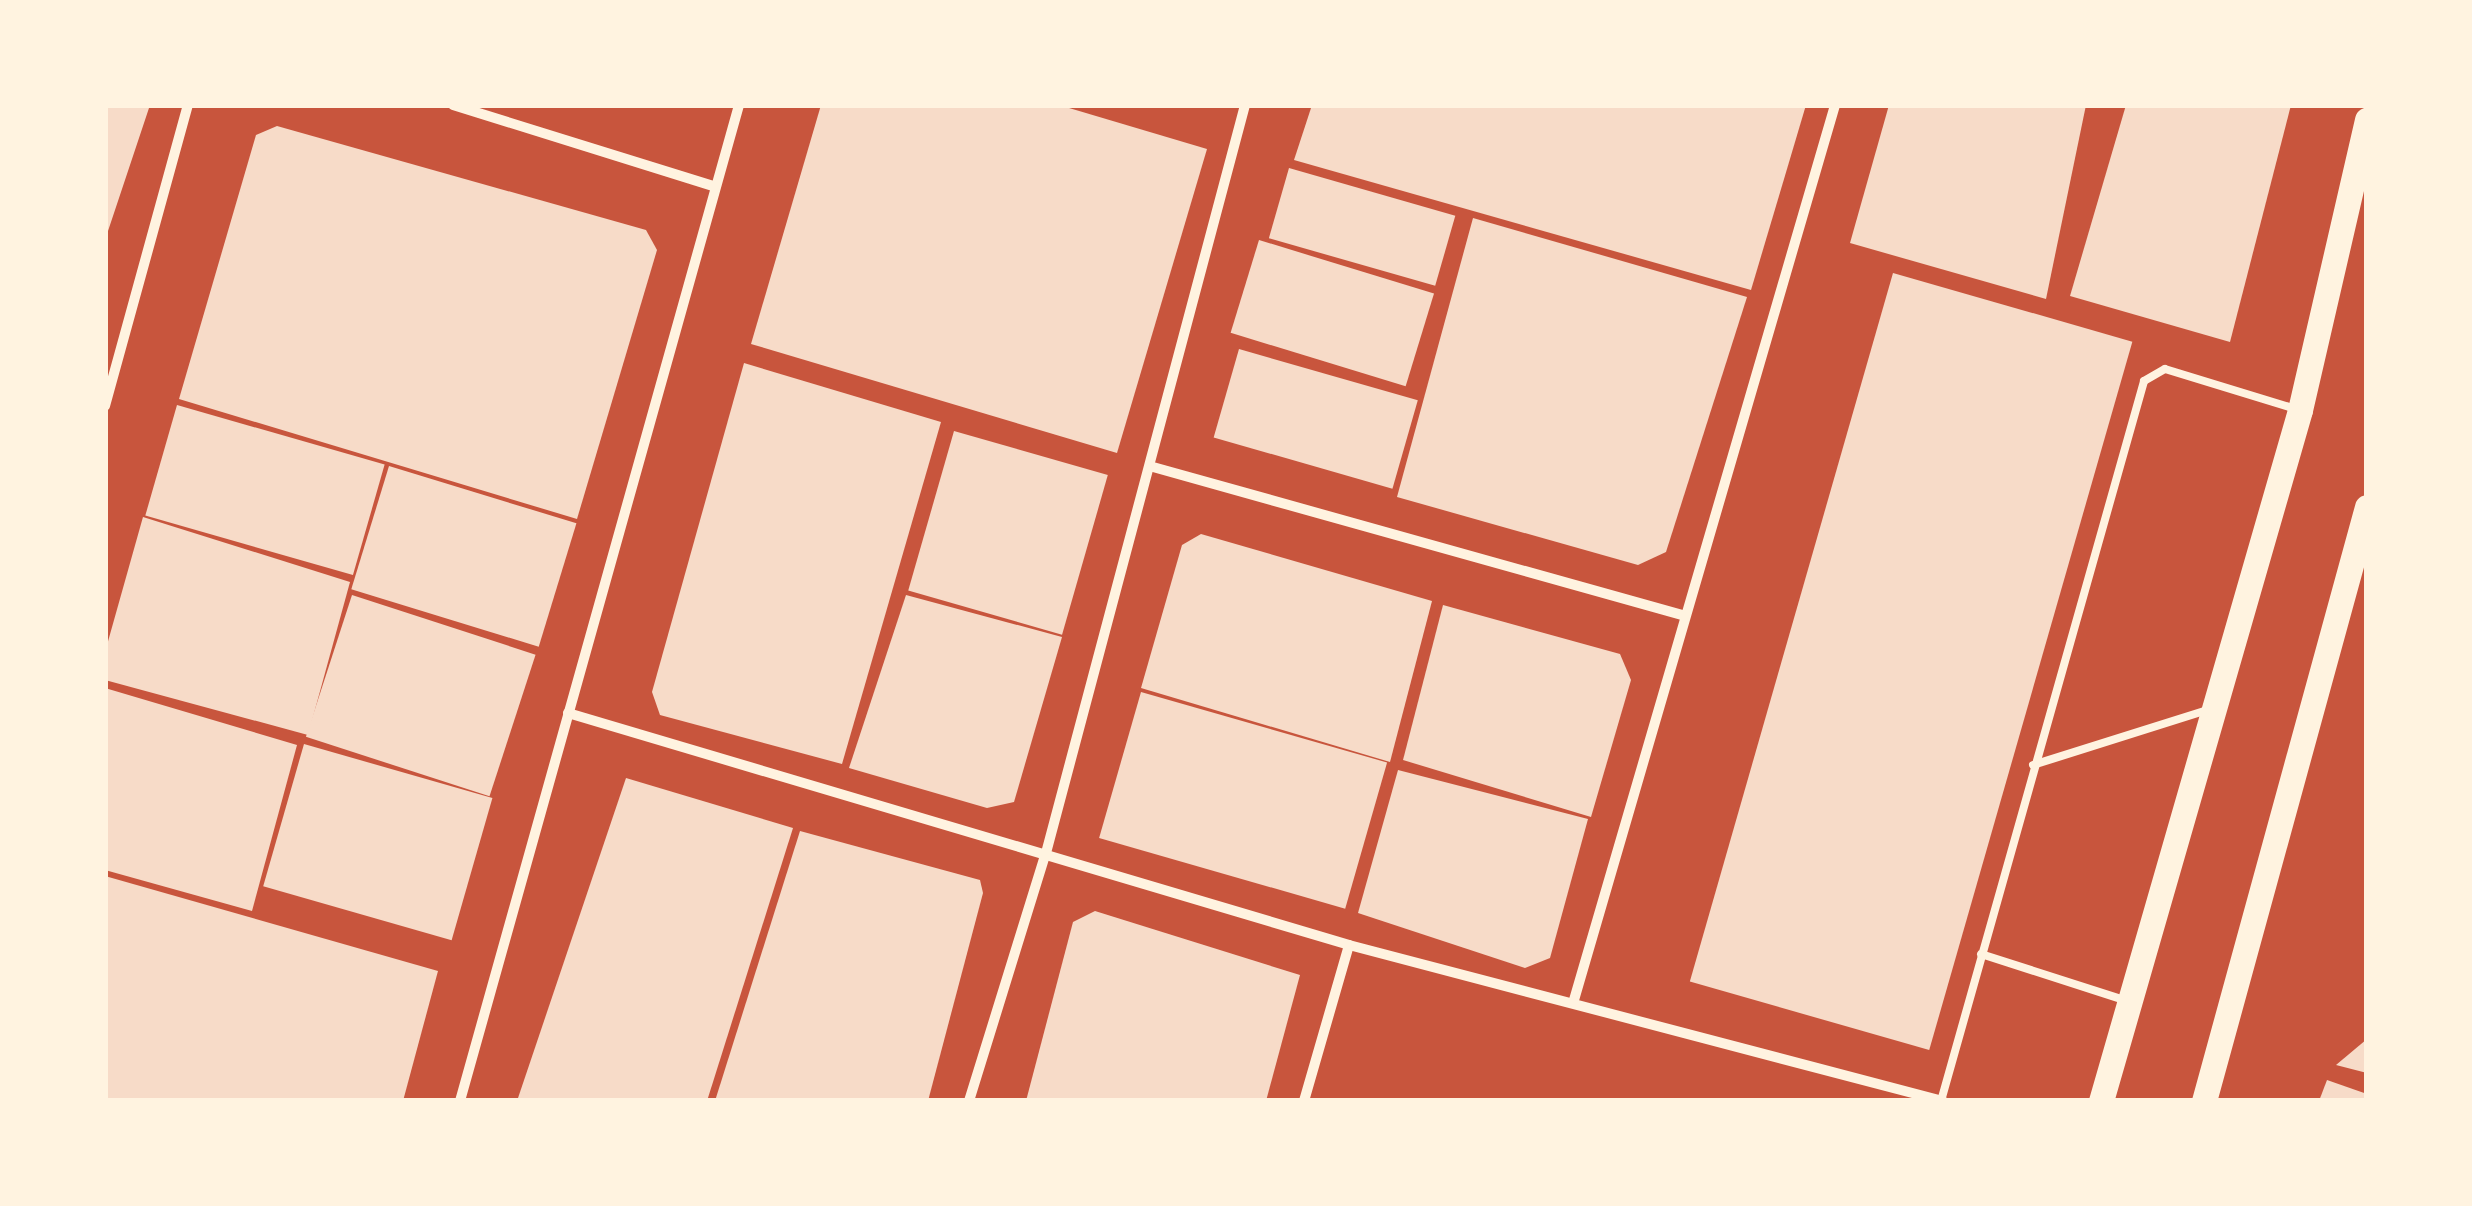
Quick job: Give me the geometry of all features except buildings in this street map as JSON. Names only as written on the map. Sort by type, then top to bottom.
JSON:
[{"type":"main road","points":[[2101,1101],[2211,708],[2300,410],[2367,120]]},
{"type":"main road","points":[[2204,1101],[2367,507]]},
{"type":"street","points":[[105,406],[188,105]]},
{"type":"street","points":[[454,105],[712,186]]},
{"type":"street","points":[[460,1101],[712,186],[740,105]]},
{"type":"street","points":[[969,1101],[1046,853],[1153,468],[1245,105]]},
{"type":"street","points":[[1574,1000],[1682,615],[1835,105]]},
{"type":"street","points":[[1153,468],[1682,615]]},
{"type":"street","points":[[568,713],[1349,944],[1574,1000],[1942,1101]]},
{"type":"street","points":[[1304,1101],[1349,944]]},
{"type":"lane","points":[[1942,1101],[2033,764],[2144,381],[2165,369],[2300,410]]},
{"type":"lane","points":[[2033,764],[2211,708]]},
{"type":"lane","points":[[1981,954],[2127,1001]]}]
